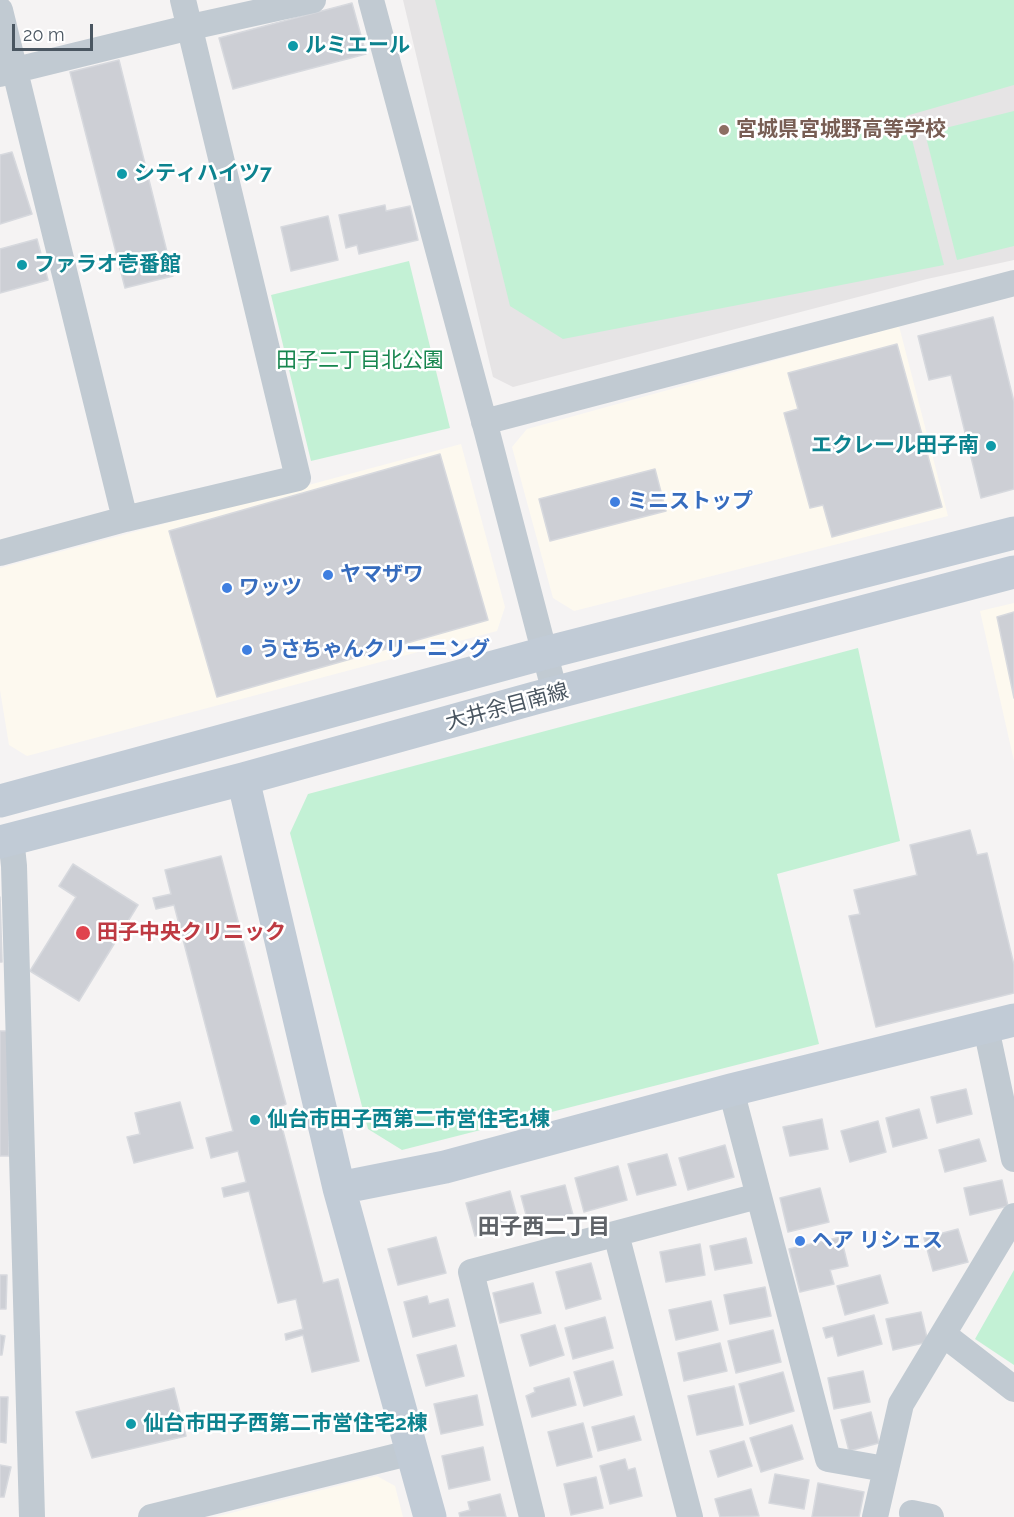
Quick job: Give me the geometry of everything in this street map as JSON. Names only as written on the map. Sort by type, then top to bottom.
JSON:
[{"type":"street","points":[[0,553],[125,519],[298,478],[183,0]]},
{"type":"street","points":[[8,72],[313,0]]},
{"type":"street","points":[[371,0],[555,693]]},
{"type":"street","points":[[0,10],[8,72],[125,519]]},
{"type":"street","points":[[484,422],[1014,283]]},
{"type":"street","points":[[1,796],[1014,533]]},
{"type":"street","name":"大井余目南線","points":[[6,840],[243,779],[555,693],[1014,572]]},
{"type":"street","points":[[243,779],[339,1188],[430,1517]]},
{"type":"street","points":[[6,840],[14,866],[32,1517]]},
{"type":"street","points":[[339,1188],[445,1167],[730,1090],[1000,1024],[1014,1159]]},
{"type":"street","points":[[730,1090],[828,1459],[885,1469]]},
{"type":"street","points":[[532,1517],[471,1272],[758,1196]]},
{"type":"street","points":[[875,1517],[901,1404],[1014,1216]]},
{"type":"street","points":[[616,1234],[690,1517]]},
{"type":"street","points":[[943,1334],[1014,1389]]},
{"type":"street","points":[[151,1517],[413,1452]]},
{"type":"shaded area","name":"宮城県宮城野高等学校","points":[[403,0],[1014,0],[1014,260],[927,279],[513,387],[493,377]]},
{"type":"shaded area","points":[[899,326],[948,516],[574,611],[553,598],[512,447],[527,429]]},
{"type":"shaded area","points":[[461,444],[505,607],[497,631],[27,756],[9,745],[0,690],[0,568]]},
{"type":"shaded area","points":[[1014,603],[1014,761],[980,611]]},
{"type":"shaded area","points":[[377,1476],[395,1486],[403,1517],[215,1517]]},
{"type":"green space","name":"宮城県宮城野高等学校","points":[[435,0],[1014,0],[1014,85],[906,116],[944,265],[563,339],[510,306]]},
{"type":"green space","points":[[1014,111],[1014,246],[957,260],[925,133]]},
{"type":"green space","name":"田子二丁目北公園","points":[[409,261],[450,428],[311,461],[271,295]]},
{"type":"green space","points":[[858,648],[900,841],[777,874],[819,1044],[402,1150],[368,1129],[290,833],[308,794]]},
{"type":"green space","points":[[1014,1270],[1014,1365],[975,1339]]},
{"type":"building","name":"ルミエール","points":[[352,3],[366,54],[233,89],[219,38]]},
{"type":"building","name":"シティハイツ7","points":[[119,60],[173,276],[125,288],[70,72]]},
{"type":"building","points":[[12,152],[32,214],[0,224],[0,155]]},
{"type":"building","points":[[385,205],[386,211],[410,206],[418,240],[359,254],[357,245],[346,248],[339,215]]},
{"type":"building","points":[[328,216],[338,260],[291,271],[281,227]]},
{"type":"building","name":"ファラオ壱番館","points":[[37,239],[48,280],[0,293],[0,249]]},
{"type":"building","name":"エクレール田子南","points":[[993,317],[1014,402],[1014,489],[981,498],[951,375],[929,380],[918,336]]},
{"type":"building","points":[[897,344],[942,507],[832,537],[823,505],[810,508],[784,413],[798,409],[788,373]]},
{"type":"building","name":"ヤマザワ","points":[[440,454],[488,620],[217,697],[169,531]]},
{"type":"building","points":[[655,469],[666,511],[550,541],[539,499]]},
{"type":"building","points":[[1014,612],[1014,698],[997,617]]},
{"type":"building","points":[[970,830],[977,855],[987,853],[1014,965],[1014,993],[876,1027],[849,916],[860,914],[854,890],[917,875],[910,845]]},
{"type":"building","name":"仙台市田子西第二市営住宅1棟","points":[[221,856],[286,1104],[277,1108],[323,1283],[338,1279],[359,1361],[312,1372],[303,1335],[286,1340],[285,1334],[303,1329],[296,1299],[278,1303],[249,1191],[224,1197],[222,1188],[246,1182],[238,1151],[211,1158],[206,1138],[233,1131],[174,905],[156,909],[153,898],[171,894],[165,870]]},
{"type":"building","points":[[73,864],[138,905],[79,1001],[30,971],[76,897],[59,886]]},
{"type":"building","points":[[0,897],[2,962],[0,962]]},
{"type":"building","points":[[0,1031],[8,1031],[9,1156],[0,1156]]},
{"type":"building","points":[[966,1089],[972,1114],[937,1123],[931,1097]]},
{"type":"building","points":[[180,1102],[193,1148],[134,1163],[127,1137],[140,1134],[135,1113]]},
{"type":"building","points":[[919,1109],[927,1138],[893,1147],[886,1118]]},
{"type":"building","points":[[822,1119],[828,1149],[790,1156],[783,1127]]},
{"type":"building","points":[[878,1121],[886,1152],[850,1162],[841,1131]]},
{"type":"building","points":[[979,1139],[986,1161],[945,1172],[939,1150]]},
{"type":"building","points":[[725,1145],[734,1177],[688,1190],[679,1158]]},
{"type":"building","points":[[667,1154],[676,1185],[637,1195],[628,1164]]},
{"type":"building","points":[[618,1166],[627,1200],[584,1212],[575,1178]]},
{"type":"building","points":[[1002,1180],[1008,1206],[970,1215],[964,1188]]},
{"type":"building","points":[[565,1185],[573,1215],[529,1226],[521,1196]]},
{"type":"building","points":[[820,1188],[829,1222],[788,1232],[780,1198]]},
{"type":"building","points":[[510,1191],[519,1224],[475,1236],[466,1203]]},
{"type":"building","points":[[958,1229],[968,1262],[933,1271],[924,1238]]},
{"type":"building","points":[[436,1237],[446,1273],[398,1285],[388,1249]]},
{"type":"building","points":[[841,1237],[848,1266],[830,1270],[834,1284],[800,1292],[789,1249]]},
{"type":"building","points":[[746,1238],[752,1263],[715,1270],[710,1246]]},
{"type":"building","points":[[700,1244],[705,1275],[666,1282],[660,1252]]},
{"type":"building","points":[[591,1263],[601,1299],[566,1309],[556,1272]]},
{"type":"building","points":[[0,1275],[7,1275],[6,1309],[0,1309]]},
{"type":"building","points":[[880,1275],[888,1303],[845,1315],[837,1286]]},
{"type":"building","points":[[533,1283],[541,1313],[500,1323],[493,1293]]},
{"type":"building","points":[[765,1287],[771,1316],[730,1324],[724,1295]]},
{"type":"building","points":[[427,1296],[429,1304],[448,1299],[455,1326],[413,1337],[404,1302]]},
{"type":"building","points":[[711,1301],[718,1330],[676,1340],[669,1310]]},
{"type":"building","points":[[921,1312],[928,1342],[893,1350],[886,1319]]},
{"type":"building","points":[[874,1315],[882,1344],[838,1356],[833,1336],[826,1338],[823,1328]]},
{"type":"building","points":[[605,1317],[613,1348],[573,1359],[565,1328]]},
{"type":"building","points":[[555,1325],[564,1355],[530,1366],[521,1335]]},
{"type":"building","points":[[773,1330],[781,1362],[736,1373],[728,1341]]},
{"type":"building","points":[[0,1335],[5,1336],[2,1355],[0,1355]]},
{"type":"building","points":[[720,1343],[727,1371],[684,1381],[678,1353]]},
{"type":"building","points":[[456,1345],[464,1376],[426,1386],[417,1355]]},
{"type":"building","points":[[613,1361],[622,1395],[584,1406],[574,1372]]},
{"type":"building","points":[[863,1371],[870,1402],[834,1409],[828,1378]]},
{"type":"building","points":[[783,1372],[794,1411],[750,1424],[739,1384]]},
{"type":"building","points":[[569,1378],[576,1405],[532,1417],[526,1396],[535,1392],[534,1388]]},
{"type":"building","points":[[734,1386],[743,1425],[697,1435],[688,1396]]},
{"type":"building","name":"仙台市田子西第二市営住宅2棟","points":[[174,1388],[186,1436],[92,1458],[76,1412]]},
{"type":"building","points":[[477,1395],[483,1425],[441,1434],[434,1404]]},
{"type":"building","points":[[0,1397],[8,1397],[6,1443],[0,1442]]},
{"type":"building","points":[[871,1412],[879,1443],[849,1451],[841,1420]]},
{"type":"building","points":[[634,1416],[641,1440],[598,1451],[592,1427]]},
{"type":"building","points":[[583,1423],[592,1457],[557,1466],[548,1432]]},
{"type":"building","points":[[792,1425],[803,1459],[761,1472],[750,1438]]},
{"type":"building","points":[[744,1441],[752,1466],[718,1477],[710,1451]]},
{"type":"building","points":[[483,1447],[490,1480],[449,1489],[442,1456]]},
{"type":"building","points":[[625,1459],[628,1470],[635,1468],[642,1496],[610,1504],[600,1466]]},
{"type":"building","points":[[0,1465],[11,1467],[4,1497],[0,1497]]},
{"type":"building","points":[[775,1474],[809,1480],[804,1509],[769,1503]]},
{"type":"building","points":[[596,1477],[603,1508],[571,1515],[564,1484]]},
{"type":"building","points":[[818,1483],[864,1492],[859,1517],[812,1517]]},
{"type":"building","points":[[751,1489],[759,1516],[720,1517],[715,1499]]},
{"type":"building","points":[[500,1494],[506,1517],[460,1517],[459,1513],[470,1510],[468,1502]]},
{"type":"place","name":"ルミエール","points":[[293,46]]},
{"type":"place","name":"宮城県宮城野高等学校","points":[[724,130]]},
{"type":"place","name":"シティハイツ7","points":[[122,174]]},
{"type":"place","name":"ファラオ壱番館","points":[[22,265]]},
{"type":"place","name":"エクレール田子南","points":[[991,446]]},
{"type":"place","name":"ミニストップ","points":[[615,502]]},
{"type":"place","name":"ヤマザワ","points":[[328,575]]},
{"type":"place","name":"ワッツ","points":[[227,588]]},
{"type":"place","name":"うさちゃんクリーニング","points":[[247,650]]},
{"type":"place","name":"田子中央クリニック","points":[[83,933]]},
{"type":"place","name":"仙台市田子西第二市営住宅1棟","points":[[255,1120]]},
{"type":"place","name":"ヘア リシェス","points":[[800,1241]]},
{"type":"place","name":"仙台市田子西第二市営住宅2棟","points":[[131,1424]]},
{"type":"district","name":"田子西二丁目","points":[[544,1227]]}]
